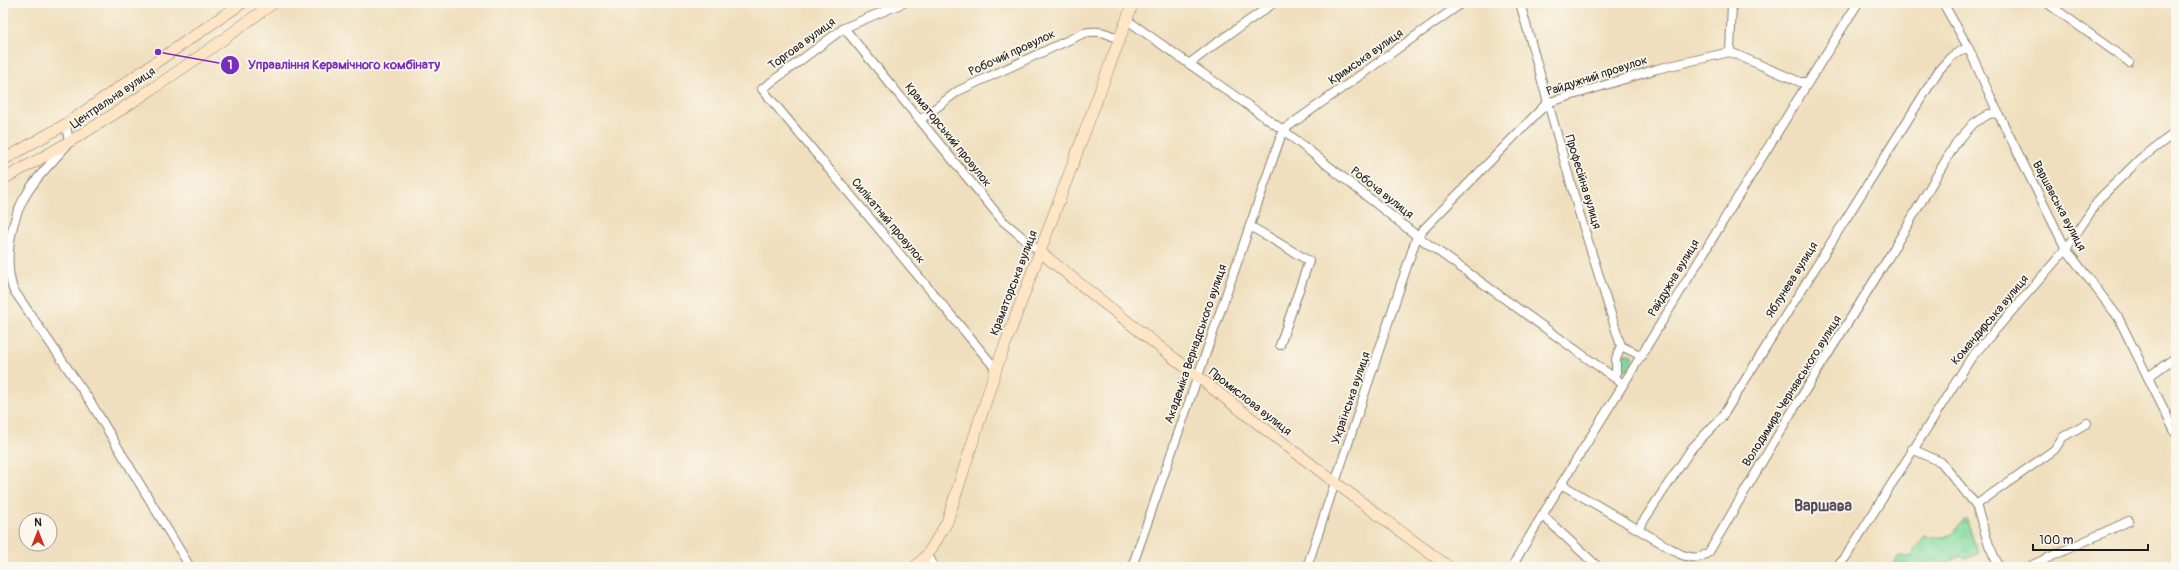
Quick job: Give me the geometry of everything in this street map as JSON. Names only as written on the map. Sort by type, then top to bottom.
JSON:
[{"type":"street","name":"Центральна вулиця","points":[[3,160],[66,124],[242,3]]},
{"type":"street","name":"Центральна вулиця","points":[[3,179],[69,144],[175,73],[273,3]]},
{"type":"street","name":"Торгова вулиця","points":[[762,89],[844,28],[903,3]]},
{"type":"street","name":"Краматорська вулиця","points":[[915,567],[928,554],[947,522],[996,369],[1133,3]]},
{"type":"street","points":[[1189,64],[1274,3]]},
{"type":"street","name":"Кримська вулиця","points":[[1283,130],[1462,3]]},
{"type":"street","name":"Професійна вулиця","points":[[1520,3],[1547,103],[1621,346]]},
{"type":"street","points":[[1732,3],[1730,52],[1800,82],[1808,82]]},
{"type":"street","name":"Райдужна вулиця","points":[[1512,567],[1561,484],[1642,356],[1808,82],[1858,3]]},
{"type":"street","name":"Варшавська вулиця","points":[[1943,3],[1968,47],[1998,113],[2066,249],[2118,317],[2176,434]]},
{"type":"street","points":[[2047,3],[2129,62]]},
{"type":"street","name":"Робоча вулиця","points":[[1127,20],[1283,130],[1417,236],[1623,384]]},
{"type":"street","name":"Краматорський провулок","points":[[844,28],[1003,221],[1040,252]]},
{"type":"street","name":"Робочий провулок","points":[[920,120],[958,91],[1084,33],[1096,30],[1110,34],[1119,40]]},
{"type":"street","name":"Яблунева вулиця","points":[[1638,529],[1692,448],[1722,417],[1939,70],[1952,56],[1968,47]]},
{"type":"street","name":"Райдужний провулок","points":[[1417,236],[1547,103],[1657,69],[1730,52]]},
{"type":"street","name":"Силікатний провулок","points":[[762,89],[996,369]]},
{"type":"street","name":"Володимира Чернявського вулиця","points":[[1561,484],[1680,554],[1692,559],[1702,557],[1709,552],[1788,418],[1887,260],[1956,143],[1974,123],[1989,114],[1998,113]]},
{"type":"street","points":[[66,124],[69,144],[28,190],[19,209],[7,262],[8,274],[13,289],[90,401],[190,567]]},
{"type":"street","name":"Академіка Вернадського вулиця","points":[[1132,567],[1283,130]]},
{"type":"street","name":"Командирська вулиця","points":[[1836,567],[1845,558],[1912,449],[1971,358],[2066,249],[2100,198],[2140,159],[2176,132]]},
{"type":"street","points":[[1250,226],[1309,261],[1280,345]]},
{"type":"street","name":"Українська вулиця","points":[[1307,567],[1417,236]]},
{"type":"street","name":"Промислова вулиця","points":[[1040,252],[1197,378],[1335,484],[1449,567]]},
{"type":"street","points":[[1616,378],[1616,359],[1621,346],[1642,356]]},
{"type":"street","points":[[2148,377],[2176,357]]},
{"type":"street","points":[[1976,505],[2054,450],[2063,437],[2086,423]]},
{"type":"street","points":[[1912,449],[1941,462],[1976,505],[1989,545],[1999,567]]},
{"type":"street","points":[[1542,515],[1598,567]]},
{"type":"street","points":[[2028,567],[2129,521]]},
{"type":"street","points":[[928,554],[934,567]]},
{"type":"green space","points":[[1625,353],[1633,355],[1633,361],[1628,369],[1622,371],[1618,360]]},
{"type":"green space","points":[[1963,520],[1967,520],[1978,554],[1966,558],[1962,555],[1942,567],[1891,567],[1898,556],[1911,557],[1925,536],[1948,536],[1956,530]]},
{"type":"place","name":"Управління Керамічного комбінату","points":[[158,52]]},
{"type":"district","name":"Варшава","points":[[1823,506]]}]
